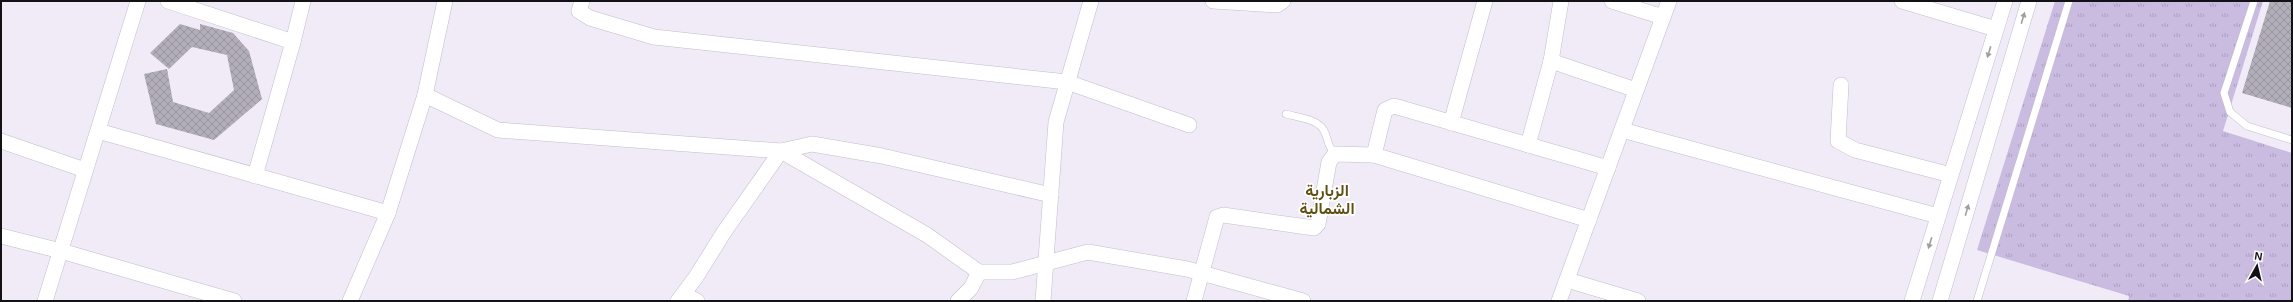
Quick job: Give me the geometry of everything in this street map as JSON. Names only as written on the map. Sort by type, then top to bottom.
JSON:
[{"type":"street","points":[[45,301],[138,1]]},
{"type":"street","points":[[168,1],[293,42]]},
{"type":"street","points":[[255,176],[293,42],[303,1]]},
{"type":"street","points":[[350,301],[388,213],[425,95],[445,1]]},
{"type":"street","points":[[582,1],[580,11],[590,18],[654,37],[1067,82],[1189,125]]},
{"type":"street","points":[[1043,301],[1056,122],[1091,1]]},
{"type":"street","points":[[1213,1],[1277,5],[1283,1]]},
{"type":"street","points":[[1451,123],[1485,1]]},
{"type":"street","points":[[1528,145],[1551,61],[1562,1]]},
{"type":"street","points":[[1612,1],[1664,16]]},
{"type":"street","points":[[1559,301],[1669,1]]},
{"type":"street","points":[[1902,1],[1996,29]]},
{"type":"street","points":[[1912,301],[2005,1]]},
{"type":"street","points":[[1940,301],[2028,1]]},
{"type":"street","points":[[1551,61],[1636,90]]},
{"type":"street","points":[[1841,85],[1838,141],[1855,150],[1951,175]]},
{"type":"street","points":[[425,95],[498,130],[781,151],[812,144],[882,156],[1051,195]]},
{"type":"street","points":[[1374,155],[1385,110],[1394,106],[1608,168]]},
{"type":"street","points":[[1622,130],[1938,216]]},
{"type":"street","points":[[98,132],[388,213]]},
{"type":"street","points":[[1,141],[85,170]]},
{"type":"street","points":[[781,151],[927,235],[979,272],[1012,272],[1088,252],[1187,269],[1302,301]]},
{"type":"street","points":[[697,301],[681,297],[781,151]]},
{"type":"street","points":[[1194,301],[1218,217],[1223,216],[1314,228],[1318,224],[1329,162],[1335,154],[1374,155],[1589,220]]},
{"type":"street","points":[[1,236],[61,251],[234,301]]},
{"type":"street","points":[[958,301],[971,288],[979,272]]},
{"type":"street","points":[[1567,280],[1638,301]]},
{"type":"lane","points":[[1977,301],[2069,1]]},
{"type":"lane","points":[[2254,1],[2224,93],[2230,112],[2248,126],[2292,140]]},
{"type":"lane","points":[[1286,114],[1316,123],[1324,130],[1329,148],[1335,154]]},
{"type":"green space","points":[[2055,1],[2263,1],[2223,131],[2292,153],[2292,301],[2128,301],[2129,296],[1977,250]]},
{"type":"building","points":[[2270,1],[2292,1],[2292,108],[2242,93]]},
{"type":"building","points":[[180,24],[200,30],[200,24],[233,33],[249,51],[262,99],[214,140],[156,124],[144,74],[167,69],[173,102],[209,113],[234,90],[227,55],[192,47],[169,69],[150,53]]},
{"type":"district","name":"الزبارية الشمالية","points":[[1327,199]]}]
